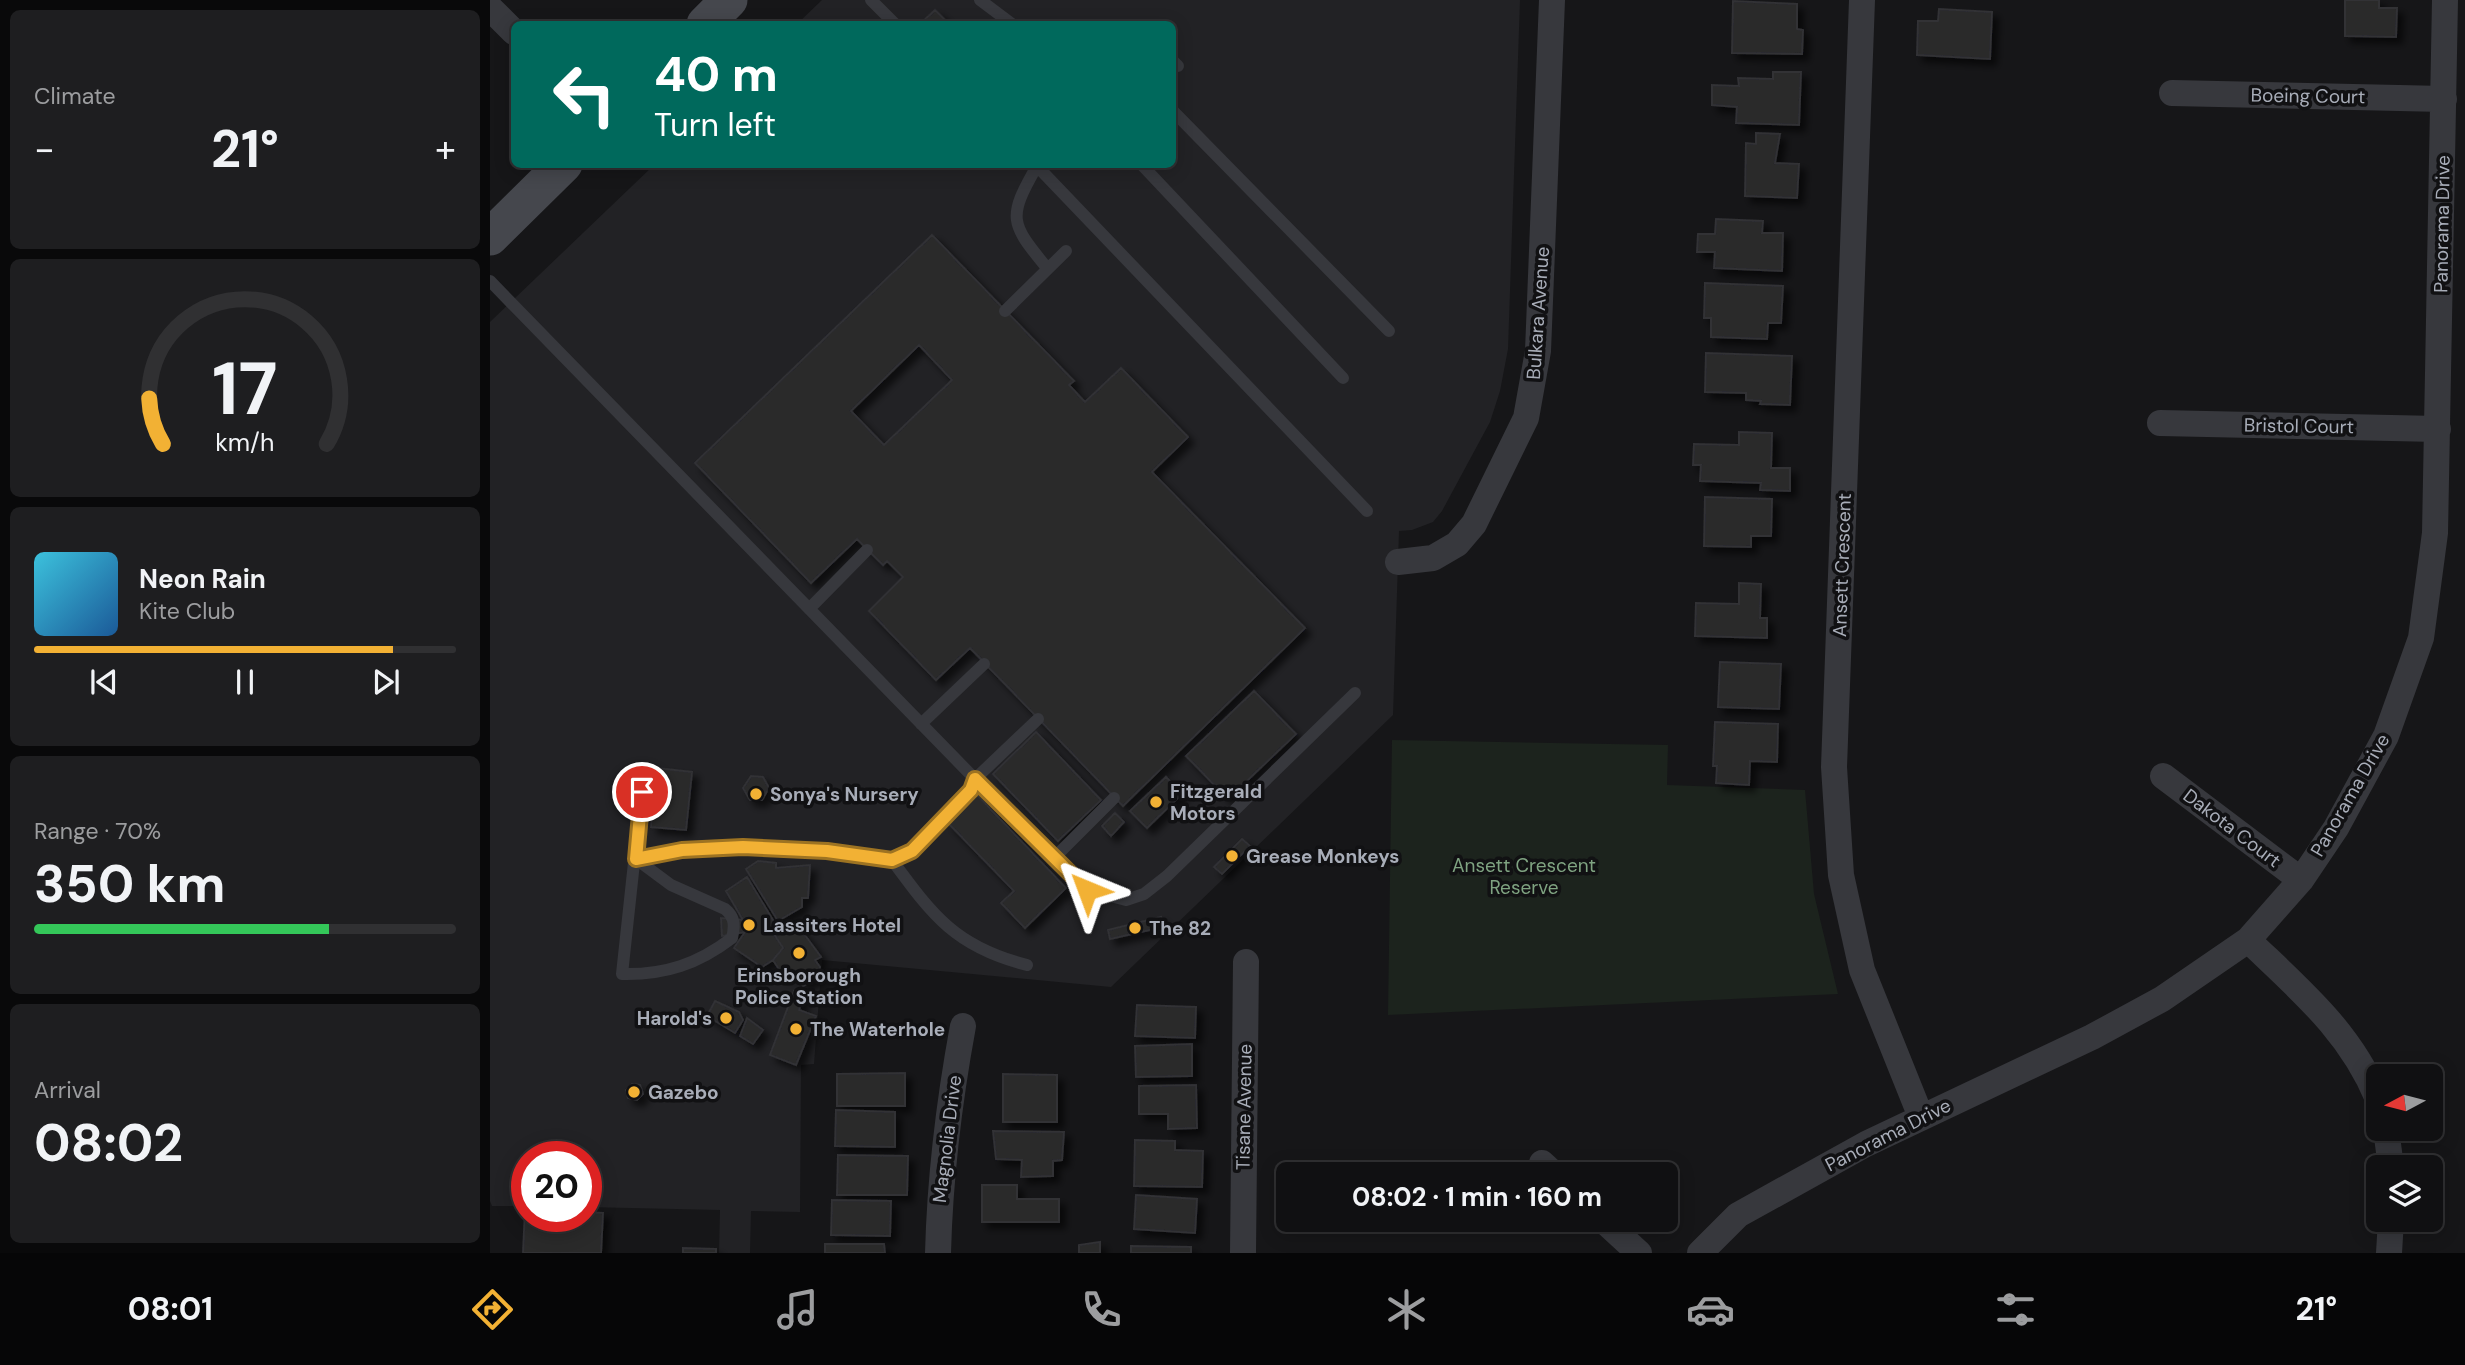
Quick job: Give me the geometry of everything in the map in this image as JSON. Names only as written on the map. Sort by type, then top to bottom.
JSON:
[{"type":"main road","points":[[708,21],[729,0]]},
{"type":"main road","points":[[490,237],[560,168]]},
{"type":"street","name":"Bulkara Avenue","points":[[1398,562],[1433,558],[1457,544],[1474,524],[1526,418],[1538,351],[1552,0]]},
{"type":"street","name":"Ansett Crescent","points":[[1862,0],[1834,766],[1842,875],[1862,970],[1921,1117]]},
{"type":"street","name":"Panorama Drive","points":[[1700,1253],[1738,1215],[1866,1144],[2150,1005],[2248,940],[2301,880],[2336,828],[2386,736],[2421,638],[2435,533],[2445,0]]},
{"type":"street","points":[[490,8],[511,29]]},
{"type":"street","name":"Boeing Court","points":[[2172,93],[2444,99]]},
{"type":"street","name":"Bristol Court","points":[[2160,423],[2438,429]]},
{"type":"street","name":"Dakota Court","points":[[2163,776],[2301,880]]},
{"type":"street","points":[[2248,940],[2340,1029],[2366,1069]]},
{"type":"street","name":"Tisane Avenue","points":[[1242,1253],[1246,962]]},
{"type":"street","name":"Magnolia Drive","points":[[938,1253],[946,1124],[963,1026]]},
{"type":"street","points":[[1616,1232],[1639,1253]]},
{"type":"street","points":[[2389,1253],[2390,1232]]},
{"type":"lane","points":[[979,0],[1008,21]]},
{"type":"lane","points":[[874,1],[892,21]]},
{"type":"lane","points":[[1176,114],[1389,331]]},
{"type":"lane","points":[[1034,168],[1021,195],[1015,219],[1020,236],[1048,268]]},
{"type":"lane","points":[[1039,168],[1367,511]]},
{"type":"lane","points":[[1145,168],[1343,378]]},
{"type":"lane","points":[[1005,312],[1066,251]]},
{"type":"lane","points":[[490,281],[975,779],[1087,890],[1125,900],[1144,894],[1167,876],[1355,693]]},
{"type":"lane","points":[[809,608],[867,550]]},
{"type":"lane","points":[[922,724],[984,664]]},
{"type":"lane","points":[[636,859],[682,850],[743,847],[827,851],[892,860],[912,851],[971,790],[975,779],[1038,719]]},
{"type":"lane","points":[[636,859],[671,885],[726,909],[732,915],[735,928],[732,938],[681,968],[649,975],[622,974],[644,770]]},
{"type":"lane","points":[[1055,857],[1114,797]]},
{"type":"lane","points":[[892,860],[928,910],[966,942],[997,957],[1027,965]]},
{"type":"shaded area","points":[[822,0],[1520,0],[1508,349],[1500,391],[1490,422],[1442,511],[1433,522],[1412,530],[1399,531],[1393,715],[1111,987],[822,960],[814,1064],[801,1065],[800,1212],[751,1211],[750,1253],[719,1253],[720,1210],[602,1207],[602,1141],[511,1141],[511,1206],[492,1206],[490,322],[651,168],[1176,168],[1176,21],[800,21]]},
{"type":"green space","name":"Ansett Crescent Reserve","points":[[1392,740],[1668,745],[1667,785],[1805,790],[1814,894],[1838,994],[1388,1015]]},
{"type":"building","points":[[2345,0],[2379,0],[2379,8],[2397,8],[2396,37],[2345,36]]},
{"type":"building","points":[[1733,1],[1797,4],[1797,29],[1803,30],[1802,54],[1732,53]]},
{"type":"building","points":[[1939,9],[1992,12],[1990,59],[1917,55],[1918,21],[1938,21]]},
{"type":"building","points":[[935,10],[946,21],[923,21]]},
{"type":"building","points":[[1773,72],[1801,72],[1799,125],[1736,123],[1737,107],[1712,105],[1712,85],[1739,86],[1738,78],[1773,79]]},
{"type":"building","points":[[1756,133],[1780,134],[1775,163],[1799,164],[1797,198],[1745,196],[1746,143],[1756,144]]},
{"type":"building","points":[[1716,219],[1763,221],[1762,233],[1783,233],[1782,271],[1714,268],[1715,252],[1697,252],[1698,234],[1715,234]]},
{"type":"building","points":[[932,235],[1074,381],[1069,385],[1085,402],[1121,368],[1188,437],[1152,472],[1305,628],[1123,806],[970,648],[936,680],[869,611],[903,577],[887,561],[883,565],[857,539],[811,583],[695,463]],"holes":[[[919,345],[952,380],[884,445],[851,411]]]},
{"type":"building","points":[[1705,283],[1783,286],[1781,323],[1768,323],[1767,339],[1711,337],[1711,318],[1704,318]]},
{"type":"building","points":[[1706,353],[1792,356],[1790,405],[1760,404],[1761,401],[1746,400],[1746,393],[1705,392]]},
{"type":"building","points":[[1739,432],[1772,433],[1771,468],[1790,468],[1790,491],[1760,490],[1761,483],[1700,481],[1701,465],[1693,465],[1694,444],[1739,445]]},
{"type":"building","points":[[1705,497],[1772,499],[1771,536],[1751,536],[1751,547],[1704,546]]},
{"type":"building","points":[[1739,583],[1761,584],[1760,618],[1767,618],[1767,638],[1695,636],[1696,603],[1739,604]]},
{"type":"building","points":[[1720,662],[1781,664],[1779,709],[1718,707]]},
{"type":"building","points":[[1254,691],[1296,734],[1228,799],[1186,756]]},
{"type":"building","points":[[1715,722],[1778,724],[1777,762],[1750,761],[1749,785],[1716,783],[1717,766],[1713,766]]},
{"type":"building","points":[[1036,732],[1101,800],[1058,841],[993,774]]},
{"type":"building","points":[[656,768],[692,772],[686,830],[651,827]]},
{"type":"building","name":"Sonya's Nursery","points":[[751,776],[763,777],[769,788],[762,800],[750,800],[743,788]]},
{"type":"building","name":"Fitzgerald Motors","points":[[1166,777],[1182,794],[1147,828],[1130,811]]},
{"type":"building","points":[[977,795],[1066,888],[1025,928],[1001,903],[1014,891],[948,823]]},
{"type":"building","points":[[1115,813],[1124,822],[1111,836],[1102,826]]},
{"type":"building","name":"Grease Monkeys","points":[[1242,839],[1250,846],[1222,874],[1214,867]]},
{"type":"building","points":[[758,861],[776,863],[776,868],[810,865],[808,898],[802,898],[802,907],[778,921],[746,869]]},
{"type":"building","name":"Lassiters Hotel","points":[[747,877],[779,930],[774,934],[783,948],[773,960],[762,967],[734,948],[745,932],[722,936],[721,918],[743,920],[726,891]]},
{"type":"building","name":"The 82","points":[[1161,917],[1163,927],[1110,939],[1108,930]]},
{"type":"building","name":"Erinsborough Police Station","points":[[796,923],[821,957],[815,960],[820,967],[819,976],[803,986],[794,971],[784,977],[773,960],[783,948],[774,934]]},
{"type":"building","name":"The Waterhole","points":[[794,991],[805,994],[799,1010],[816,1016],[796,1065],[770,1055]]},
{"type":"building","name":"Harold's","points":[[715,1001],[739,1012],[743,1020],[735,1033],[707,1016]]},
{"type":"building","points":[[1137,1005],[1196,1007],[1195,1038],[1135,1036]]},
{"type":"building","points":[[747,1018],[763,1030],[753,1044],[740,1036]]},
{"type":"building","points":[[1192,1044],[1192,1076],[1136,1077],[1135,1046]]},
{"type":"building","points":[[905,1073],[905,1106],[837,1106],[837,1074]]},
{"type":"building","points":[[1003,1074],[1057,1075],[1057,1122],[1003,1122]]},
{"type":"building","name":"Gazebo","points":[[632,1084],[640,1085],[643,1094],[637,1100],[628,1098],[626,1090]]},
{"type":"building","points":[[1196,1085],[1197,1128],[1168,1129],[1168,1114],[1139,1114],[1139,1086]]},
{"type":"building","points":[[836,1110],[895,1112],[895,1147],[835,1146]]},
{"type":"building","points":[[993,1131],[1064,1132],[1062,1160],[1053,1161],[1053,1176],[1021,1177],[1022,1160],[996,1159]]},
{"type":"building","points":[[1135,1140],[1175,1141],[1175,1150],[1203,1151],[1202,1187],[1134,1186]]},
{"type":"building","points":[[838,1155],[908,1156],[907,1195],[837,1195]]},
{"type":"building","points":[[982,1185],[1017,1185],[1017,1199],[1059,1199],[1059,1222],[982,1222]]},
{"type":"building","points":[[1136,1195],[1197,1199],[1195,1233],[1134,1229]]},
{"type":"building","points":[[832,1200],[891,1201],[890,1236],[831,1235]]},
{"type":"building","points":[[603,1213],[601,1253],[523,1253],[524,1232],[602,1232]]},
{"type":"building","points":[[1100,1242],[1100,1253],[1079,1253],[1079,1245]]},
{"type":"building","points":[[825,1244],[884,1244],[885,1253],[825,1253]]},
{"type":"building","points":[[1131,1246],[1191,1247],[1191,1253],[1131,1253]]},
{"type":"building","points":[[683,1248],[716,1249],[716,1253],[683,1253]]},
{"type":"place","name":"Sonya's Nursery","points":[[756,794]]},
{"type":"place","name":"Fitzgerald Motors","points":[[1156,802]]},
{"type":"place","name":"Grease Monkeys","points":[[1232,856]]},
{"type":"place","name":"Lassiters Hotel","points":[[749,925]]},
{"type":"place","name":"The 82","points":[[1135,928]]},
{"type":"place","name":"Erinsborough Police Station","points":[[799,953]]},
{"type":"place","name":"Harold's","points":[[726,1018]]},
{"type":"place","name":"The Waterhole","points":[[796,1029]]},
{"type":"place","name":"Gazebo","points":[[634,1092]]},
{"type":"route","points":[[642,792],[636,859],[682,850],[743,847],[827,851],[892,860],[912,851],[971,790],[975,779],[1087,890]]}]
